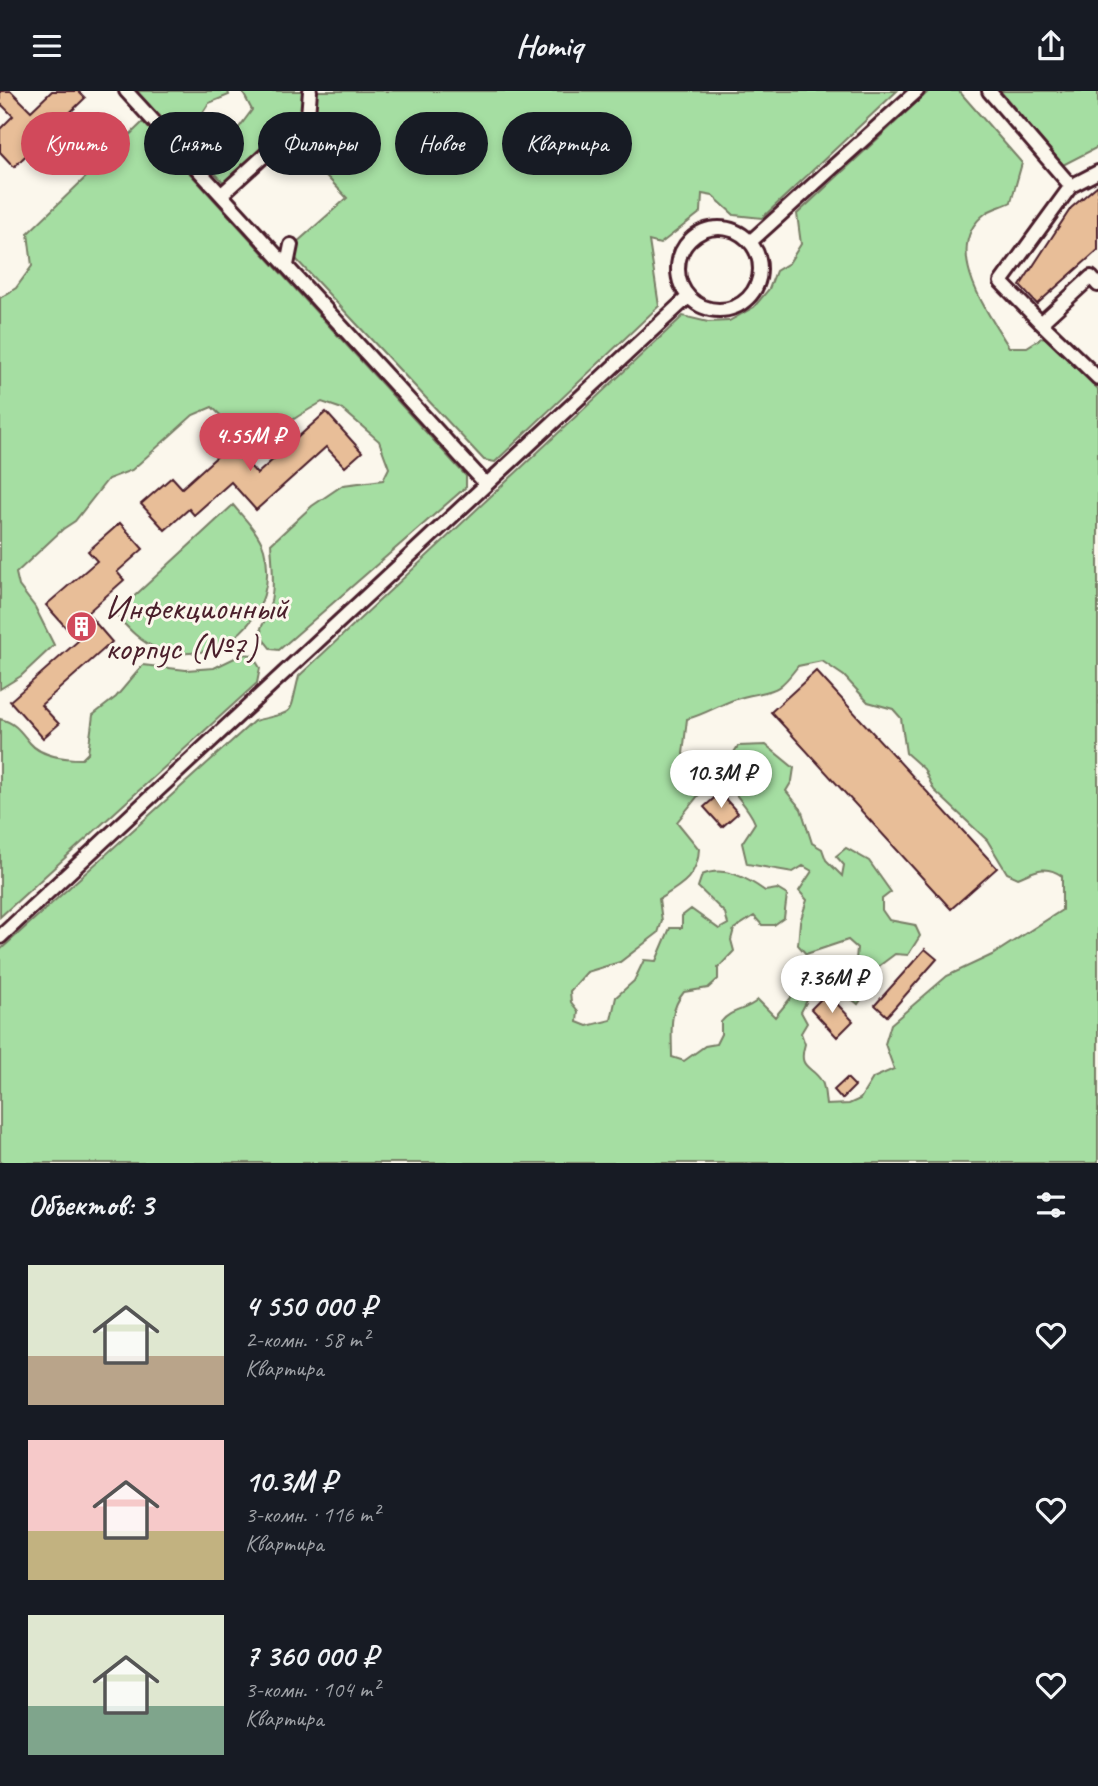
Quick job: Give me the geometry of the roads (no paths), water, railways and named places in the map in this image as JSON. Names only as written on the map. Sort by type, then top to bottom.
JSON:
[{"type":"lane","points":[[126,91],[485,483]]},
{"type":"lane","points":[[307,112],[310,91]]},
{"type":"lane","points":[[750,242],[917,91]]},
{"type":"lane","points":[[989,91],[1071,186]]},
{"type":"lane","points":[[222,194],[258,161]]},
{"type":"lane","points":[[1098,172],[1071,186],[1001,282],[1098,378]]},
{"type":"lane","points":[[722,229],[732,230],[750,242],[759,261],[760,272],[753,292],[746,300],[737,306],[717,310],[696,304],[688,297],[682,288],[678,267],[680,256],[692,239],[701,233],[722,229]]},
{"type":"lane","points":[[287,265],[291,245]]},
{"type":"lane","points":[[1041,323],[1091,277],[1098,285]]},
{"type":"lane","points":[[0,937],[688,297]]},
{"type":"place","name":"Инфекционный корпус (№7)","points":[[82,627]]}]
